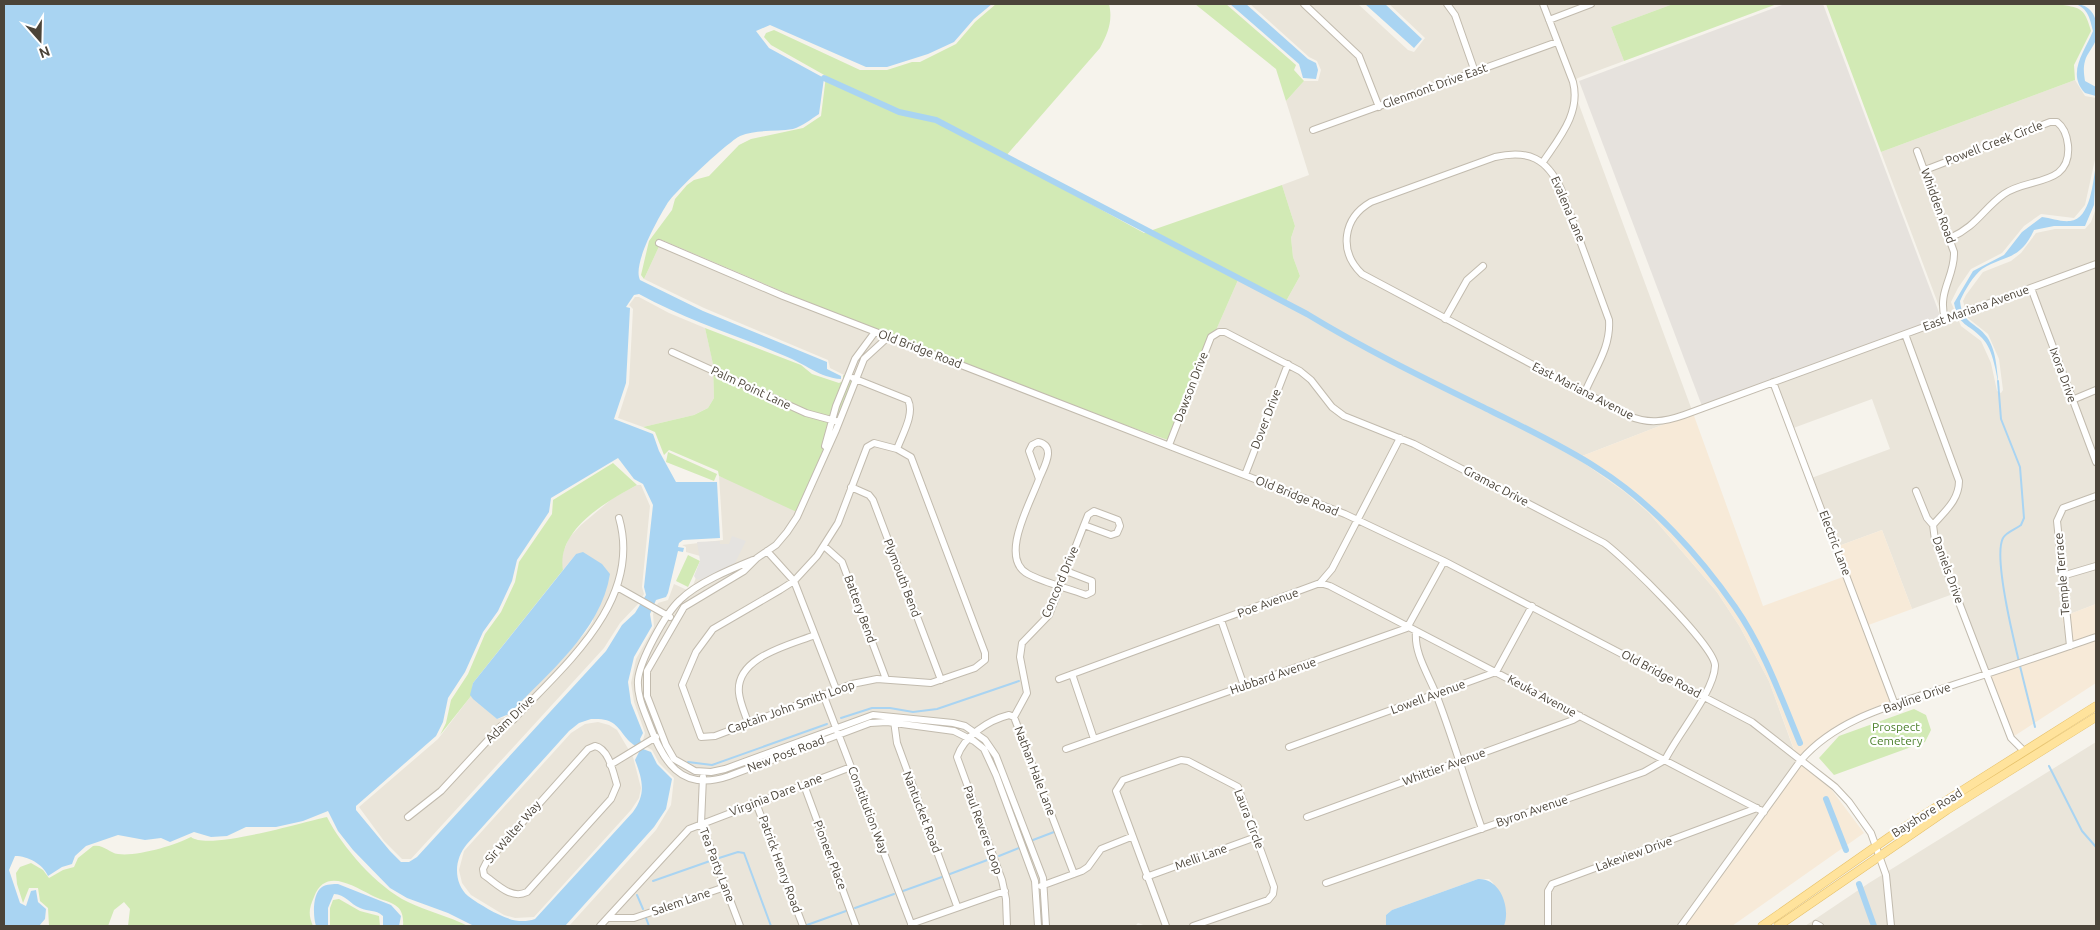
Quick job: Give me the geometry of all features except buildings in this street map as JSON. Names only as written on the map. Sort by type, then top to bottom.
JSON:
[{"type":"main road","name":"Bayshore Road","points":[[1762,926],[1875,846],[2096,706]]},
{"type":"main road","points":[[2068,735],[2075,726],[2096,713]]},
{"type":"main road","name":"Bayshore Road","points":[[1778,926],[1947,810],[2096,717]]},
{"type":"street","points":[[1304,4],[1360,56],[1379,107]]},
{"type":"street","points":[[1447,4],[1457,21],[1475,72]]},
{"type":"street","name":"Evalena Lane","points":[[1543,4],[1573,82],[1574,102],[1567,124],[1543,162],[1550,169],[1561,189],[1609,320],[1610,334],[1606,347],[1585,392]]},
{"type":"street","points":[[1549,20],[1591,4]]},
{"type":"street","name":"Glenmont Drive East","points":[[1313,130],[1557,42]]},
{"type":"street","name":"Powell Creek Circle","points":[[1925,170],[2050,122],[2057,122],[2063,126],[2066,135],[2067,158],[2060,172],[2054,177],[2019,186],[2006,193],[1976,222],[1950,238]]},
{"type":"street","name":"Whidden Road","points":[[1917,151],[1950,238],[1954,259],[1943,294],[1942,309],[1945,319]]},
{"type":"street","name":"East Mariana Avenue","points":[[1543,162],[1517,155],[1496,157],[1371,202],[1360,209],[1352,220],[1347,232],[1346,246],[1350,258],[1357,269],[1380,285],[1629,416],[1655,422],[1676,418],[2096,264]]},
{"type":"street","name":"Old Bridge Road","points":[[659,243],[752,284],[1169,445],[1357,520],[1444,561],[1532,606],[1759,726],[1828,780],[1849,802],[1871,832],[1888,882],[1892,926]]},
{"type":"street","points":[[1445,319],[1467,280],[1483,266]]},
{"type":"street","name":"Ixora Drive","points":[[2031,288],[2096,462]]},
{"type":"street","points":[[821,463],[831,420],[848,376],[858,353],[875,332]]},
{"type":"street","name":"Gramac Drive","points":[[1218,332],[1225,332],[1241,339],[1305,374],[1338,412],[1400,438],[1572,525],[1615,550],[1710,650],[1715,667],[1704,696]]},
{"type":"street","name":"Dawson Drive","points":[[1169,445],[1211,337],[1218,332]]},
{"type":"street","name":"Daniels Drive","points":[[1905,334],[1959,480],[1958,494],[1932,525],[1935,540],[2011,738],[2024,751]]},
{"type":"street","name":"New Post Road","points":[[888,336],[869,352],[797,517],[782,538],[767,551],[690,592],[680,600],[668,616],[645,658],[638,679],[640,700],[662,755],[670,765],[686,776],[702,780],[723,778],[873,715],[953,723],[976,733],[985,740],[996,756],[1045,886],[1046,926]]},
{"type":"street","name":"Palm Point Lane","points":[[672,352],[791,406],[839,422]]},
{"type":"street","name":"Dover Drive","points":[[1244,475],[1288,364]]},
{"type":"street","points":[[848,376],[908,400],[910,413],[896,449]]},
{"type":"street","name":"Electric Lane","points":[[1774,382],[1895,705]]},
{"type":"street","points":[[2072,400],[2096,390]]},
{"type":"street","points":[[1320,583],[1332,569],[1400,438]]},
{"type":"street","points":[[1039,479],[1028,451],[1032,444],[1038,442],[1045,443],[1049,449],[1049,455],[1014,544],[1015,558],[1028,574],[1086,595],[1092,592],[1092,581],[1066,571]]},
{"type":"street","name":"Captain John Smith Loop","points":[[874,443],[881,443],[896,449],[912,457],[985,653],[985,660],[981,665],[941,680],[923,684],[886,679],[860,682],[836,689],[708,738],[702,737],[683,691],[682,679],[696,652],[713,628],[794,581],[824,546],[838,523],[867,447],[874,443]]},
{"type":"street","name":"Plymouth Bend","points":[[851,486],[869,495],[873,500],[941,680]]},
{"type":"street","points":[[1916,491],[1927,518],[1932,525]]},
{"type":"street","name":"Temple Terrace","points":[[2070,646],[2057,521],[2059,514],[2069,505],[2096,496]]},
{"type":"street","points":[[1094,511],[1118,520],[1120,526],[1117,533],[1111,534],[1084,525],[1088,515],[1094,511]]},
{"type":"street","name":"Adam Drive","points":[[408,817],[441,791],[501,726],[513,720],[589,638],[608,608],[617,587],[623,545],[619,518]]},
{"type":"street","name":"Concord Drive","points":[[1014,717],[1026,693],[1020,657],[1022,643],[1049,615],[1084,525]]},
{"type":"street","name":"Battery Bend","points":[[824,546],[842,562],[886,679]]},
{"type":"street","points":[[767,551],[794,581],[836,689]]},
{"type":"street","name":"New Post Road","points":[[757,558],[744,571],[689,602],[675,621],[650,664],[646,678],[647,696],[661,734],[674,759],[687,768],[704,773],[725,769],[838,731],[870,723],[894,723],[954,731],[971,738],[989,758],[1036,886],[1038,926]]},
{"type":"street","points":[[1407,628],[1444,561]]},
{"type":"street","points":[[2062,576],[2096,566]]},
{"type":"street","name":"Poe Avenue","points":[[1059,679],[1320,583]]},
{"type":"street","name":"Keuka Avenue","points":[[1320,583],[1330,586],[1407,628],[1496,672],[1764,812]]},
{"type":"street","points":[[617,587],[675,621]]},
{"type":"street","points":[[1496,672],[1532,606]]},
{"type":"street","points":[[1221,620],[1244,686]]},
{"type":"street","name":"Hubbard Avenue","points":[[1066,749],[1407,628]]},
{"type":"street","points":[[1416,632],[1415,640],[1436,694],[1482,829]]},
{"type":"street","points":[[748,723],[739,693],[745,672],[755,661],[815,634]]},
{"type":"street","name":"Bayline Drive","points":[[1681,926],[1802,760],[1833,731],[1861,717],[2096,637]]},
{"type":"street","name":"Lowell Avenue","points":[[1289,747],[1496,672]]},
{"type":"street","points":[[1072,674],[1094,739]]},
{"type":"street","name":"Constitution Way","points":[[823,694],[911,925]]},
{"type":"street","name":"Byron Avenue","points":[[1326,883],[1644,772],[1665,760],[1704,696]]},
{"type":"street","name":"Nathan Hale Lane","points":[[971,738],[996,719],[1008,715],[1014,717],[1074,874]]},
{"type":"street","name":"Nantucket Road","points":[[894,716],[897,743],[958,906]]},
{"type":"street","name":"Whittier Avenue","points":[[1307,816],[1459,762],[1580,716]]},
{"type":"street","points":[[610,765],[661,734]]},
{"type":"street","name":"Paul Revere Loop","points":[[971,738],[960,750],[957,757],[1005,891],[1007,926]]},
{"type":"street","name":"Sir Walter Way","points":[[595,746],[601,747],[610,765],[617,785],[616,793],[527,892],[513,895],[484,875],[483,868],[486,863],[588,749],[595,746]]},
{"type":"street","name":"Laura Circle","points":[[1166,926],[1131,837],[1116,791],[1118,785],[1123,780],[1181,760],[1238,787],[1272,880],[1273,894],[1268,900],[1193,926]]},
{"type":"street","name":"Virginia Dare Lane","points":[[701,823],[851,767]]},
{"type":"street","name":"Tea Party Lane","points":[[704,773],[702,780],[701,823],[740,926]]},
{"type":"street","name":"Pioneer Place","points":[[804,785],[856,926]]},
{"type":"street","name":"Patrick Henry Road","points":[[756,802],[803,926]]},
{"type":"street","name":"Lakeview Drive","points":[[1548,926],[1548,891],[1552,884],[1757,808]]},
{"type":"street","points":[[600,926],[689,829],[701,823]]},
{"type":"street","points":[[1036,886],[1045,886],[1088,867],[1101,849],[1131,837]]},
{"type":"street","name":"Melli Lane","points":[[1146,877],[1256,837]]},
{"type":"street","name":"Salem Lane","points":[[608,918],[634,918],[725,887]]},
{"type":"street","points":[[911,925],[958,906],[1005,891]]},
{"type":"shaded area","points":[[1250,4],[1358,4],[1408,50],[1414,52],[1425,38],[1389,4],[1673,4],[1611,27],[1624,61],[1578,78],[1571,83],[1693,413],[1577,458],[1625,492],[1649,513],[1717,592],[1740,627],[1769,681],[1799,764],[1678,926],[1504,926],[1506,913],[1493,883],[1489,879],[1478,879],[1392,910],[1386,915],[1386,926],[1146,926],[1138,923],[1135,926],[569,926],[656,830],[671,805],[674,778],[659,763],[652,750],[645,746],[643,740],[645,733],[634,702],[631,683],[636,659],[654,627],[653,614],[658,603],[668,600],[674,584],[687,590],[692,588],[702,562],[700,556],[686,552],[686,547],[682,545],[723,540],[719,476],[724,478],[854,380],[830,368],[828,360],[704,308],[644,279],[662,240],[959,367],[1168,440],[1238,280],[1285,303],[1300,276],[1293,257],[1291,238],[1295,226],[1282,185],[1309,175],[1286,101],[1304,81],[1318,81],[1321,70],[1317,61],[1309,57]]},
{"type":"shaded area","points":[[1785,4],[1823,4],[1941,318],[1702,406],[1579,81]]},
{"type":"shaded area","points":[[2075,80],[2085,96],[2096,98],[2096,155],[2085,205],[2074,218],[2041,214],[2024,226],[2002,253],[1971,269],[1951,302],[1961,326],[1981,341],[1991,363],[1997,391],[2001,393],[2003,390],[1999,359],[1988,334],[1968,318],[1963,301],[1966,295],[1983,272],[2011,261],[2021,253],[2036,233],[2055,229],[2085,229],[2091,222],[2096,208],[2096,604],[2062,617],[2068,647],[1984,676],[1953,594],[1912,609],[1882,530],[1833,548],[1806,480],[1890,449],[1872,399],[1788,430],[1770,384],[1943,317],[1881,152]]},
{"type":"shaded area","points":[[635,297],[639,297],[669,313],[705,328],[713,363],[714,398],[708,408],[694,415],[643,427],[618,418],[629,384],[633,309],[629,305]]},
{"type":"shaded area","points":[[1693,413],[1763,606],[1843,577],[1833,548],[1882,530],[1912,609],[1863,627],[1892,706],[1818,740],[1799,763],[1769,681],[1740,627],[1717,592],[1649,513],[1625,492],[1577,458]]},
{"type":"shaded area","points":[[637,485],[641,485],[650,506],[642,587],[644,594],[638,604],[620,623],[604,648],[411,859],[402,859],[384,841],[359,807],[438,739],[471,696],[497,719],[505,717],[586,632],[593,621],[576,554],[563,570],[561,561],[564,550],[569,538],[581,525],[613,498]]},
{"type":"shaded area","points":[[732,536],[746,541],[735,563],[701,580],[696,579],[694,576],[700,561],[697,542],[720,541],[720,544],[729,544]]},
{"type":"shaded area","points":[[2096,604],[2096,683],[2008,740],[1984,676],[2068,647],[2062,617]]},
{"type":"shaded area","points":[[598,722],[609,725],[617,730],[633,757],[641,788],[639,798],[631,810],[534,917],[515,918],[504,915],[471,895],[462,883],[459,870],[464,851],[571,733],[585,724]]},
{"type":"shaded area","points":[[2096,742],[2096,926],[1805,926],[1869,883]]},
{"type":"shaded area","points":[[1799,763],[1831,789],[1864,833],[1732,926],[1678,926]]},
{"type":"green space","points":[[996,4],[1109,4],[1110,10],[1109,27],[1100,48],[1005,157],[1144,233],[1282,185],[1295,226],[1291,238],[1293,257],[1300,276],[1285,303],[1238,280],[1168,440],[959,367],[662,240],[644,279],[641,275],[649,241],[672,210],[675,199],[687,185],[694,180],[709,176],[739,145],[751,139],[803,128],[821,116],[826,76],[771,45],[764,37],[766,33],[774,30],[860,70],[887,70],[912,62],[920,62],[956,44],[975,22]]},
{"type":"green space","points":[[1195,4],[1226,4],[1296,65],[1294,70],[1304,81],[1286,101],[1276,69]]},
{"type":"green space","points":[[1673,4],[1777,4],[1624,61],[1611,27]]},
{"type":"green space","points":[[1826,4],[2057,4],[2071,6],[2080,10],[2086,17],[2091,31],[2074,65],[2075,80],[1881,152]]},
{"type":"green space","points":[[705,328],[801,365],[812,374],[839,383],[843,381],[843,375],[854,380],[801,514],[719,476],[718,471],[669,450],[664,455],[655,432],[643,427],[694,415],[708,408],[714,398],[713,364]]},
{"type":"green space","points":[[668,452],[717,474],[714,481],[666,462]]},
{"type":"green space","points":[[613,463],[637,485],[599,508],[575,530],[567,542],[563,556],[563,570],[473,683],[471,696],[440,735],[446,723],[451,700],[468,674],[485,634],[501,612],[515,582],[519,562],[552,514],[553,500]]},
{"type":"green space","points":[[688,555],[700,561],[688,587],[676,581]]},
{"type":"green space","name":"Prospect Cemetery","points":[[1914,709],[1926,715],[1931,730],[1925,742],[1834,775],[1819,758],[1839,736]]},
{"type":"green space","points":[[327,817],[351,853],[384,887],[408,902],[468,926],[403,926],[401,912],[394,904],[339,881],[332,881],[325,883],[319,888],[314,897],[310,912],[313,926],[128,926],[130,909],[124,902],[114,910],[108,926],[49,926],[48,908],[40,901],[38,888],[29,888],[23,903],[17,884],[16,873],[20,867],[31,863],[43,870],[49,878],[63,870],[74,867],[78,858],[93,846],[100,846],[118,854],[135,854],[166,847],[191,837],[201,840],[235,838]]},
{"type":"green space","points":[[339,899],[360,911],[379,916],[380,926],[330,926],[330,908],[333,900]]},
{"type":"water","points":[[4,4],[992,4],[974,19],[954,42],[928,54],[887,67],[866,67],[770,25],[756,31],[769,48],[824,78],[819,114],[793,129],[753,132],[734,140],[702,167],[680,189],[663,210],[653,230],[640,263],[640,280],[703,311],[827,362],[827,369],[841,376],[841,379],[826,376],[767,348],[693,320],[639,294],[634,295],[626,307],[630,308],[626,383],[614,419],[653,434],[659,451],[676,482],[717,482],[720,538],[683,540],[679,543],[678,547],[684,548],[683,552],[678,551],[668,593],[666,597],[656,600],[650,614],[652,626],[634,657],[628,682],[631,703],[643,733],[640,739],[643,749],[651,752],[657,764],[672,779],[666,809],[654,827],[565,926],[474,926],[448,913],[407,898],[390,888],[353,850],[338,831],[328,811],[303,821],[276,827],[246,827],[227,836],[211,837],[194,832],[170,842],[161,838],[145,840],[118,835],[86,846],[75,856],[72,864],[62,867],[48,876],[43,868],[34,862],[25,857],[15,856],[9,870],[20,903],[26,906],[31,891],[36,890],[38,902],[46,909],[45,919],[39,926],[4,926]],"holes":[[[618,458],[634,479],[643,484],[653,505],[644,587],[646,595],[635,613],[622,625],[606,651],[417,857],[409,862],[401,862],[356,810],[356,806],[436,736],[443,722],[448,698],[465,672],[483,632],[498,611],[512,581],[517,560],[549,512],[551,498]],[[591,719],[610,721],[636,746],[639,752],[635,760],[642,787],[640,799],[633,812],[535,919],[517,921],[499,915],[473,900],[463,890],[457,870],[460,856],[467,844],[569,731],[579,723]]]},
{"type":"water","points":[[1230,4],[1246,4],[1308,59],[1316,63],[1318,70],[1316,79],[1303,78],[1299,64]]},
{"type":"water","points":[[1365,4],[1385,4],[1422,39],[1414,48]]},
{"type":"water","points":[[2075,4],[2086,7],[2091,11],[2096,20],[2096,39],[2086,58],[2084,69],[2085,81],[2096,87],[2096,96],[2085,93],[2077,78],[2079,62],[2093,31],[2086,11]]},
{"type":"water","points":[[2096,164],[2094,205],[2085,226],[2054,226],[2034,230],[2029,240],[2017,252],[1982,269],[1960,301],[1961,309],[1967,319],[1983,332],[1991,343],[2000,390],[1994,363],[1986,343],[1977,333],[1961,321],[1954,303],[1973,271],[2004,255],[2022,232],[2042,217],[2070,221],[2077,219],[2083,214],[2090,198]]},
{"type":"water","points":[[583,552],[602,564],[610,574],[605,595],[596,614],[584,633],[555,667],[509,714],[497,719],[470,695],[473,683],[576,554]]},
{"type":"water","points":[[1478,879],[1492,883],[1502,895],[1506,910],[1504,926],[1386,926],[1386,915],[1392,910]]},
{"type":"water","points":[[338,884],[391,905],[401,916],[399,926],[383,926],[383,916],[380,914],[360,908],[338,894],[334,894],[328,908],[328,926],[316,926],[314,911],[316,895],[324,886]]},
{"type":"waterway","points":[[824,78],[899,112],[936,120],[1307,314],[1352,340],[1545,438],[1597,468],[1655,513],[1690,549],[1721,587],[1745,622],[1763,655],[1800,743]]},
{"type":"waterway","points":[[1998,381],[2001,419],[2020,467],[2024,518],[2021,525],[2003,538],[2000,552],[2002,573],[2012,630],[2035,727]]},
{"type":"waterway","points":[[841,718],[872,708],[890,708],[913,712],[937,709],[1019,681]]},
{"type":"waterway","points":[[688,762],[712,765],[827,724]]},
{"type":"waterway","points":[[2049,766],[2082,831],[2096,847]]},
{"type":"waterway","points":[[1826,799],[1846,850]]},
{"type":"waterway","points":[[1033,840],[1054,832]]},
{"type":"waterway","points":[[999,856],[1019,848]]},
{"type":"waterway","points":[[719,858],[738,852],[744,853],[771,926]]},
{"type":"waterway","points":[[950,874],[990,859]]},
{"type":"waterway","points":[[653,881],[710,861]]},
{"type":"waterway","points":[[903,891],[942,877]]},
{"type":"waterway","points":[[1859,884],[1874,926]]},
{"type":"waterway","points":[[855,908],[894,894]]},
{"type":"waterway","points":[[637,895],[643,909]]},
{"type":"waterway","points":[[807,925],[846,911]]},
{"type":"waterway","points":[[646,918],[649,926]]}]
